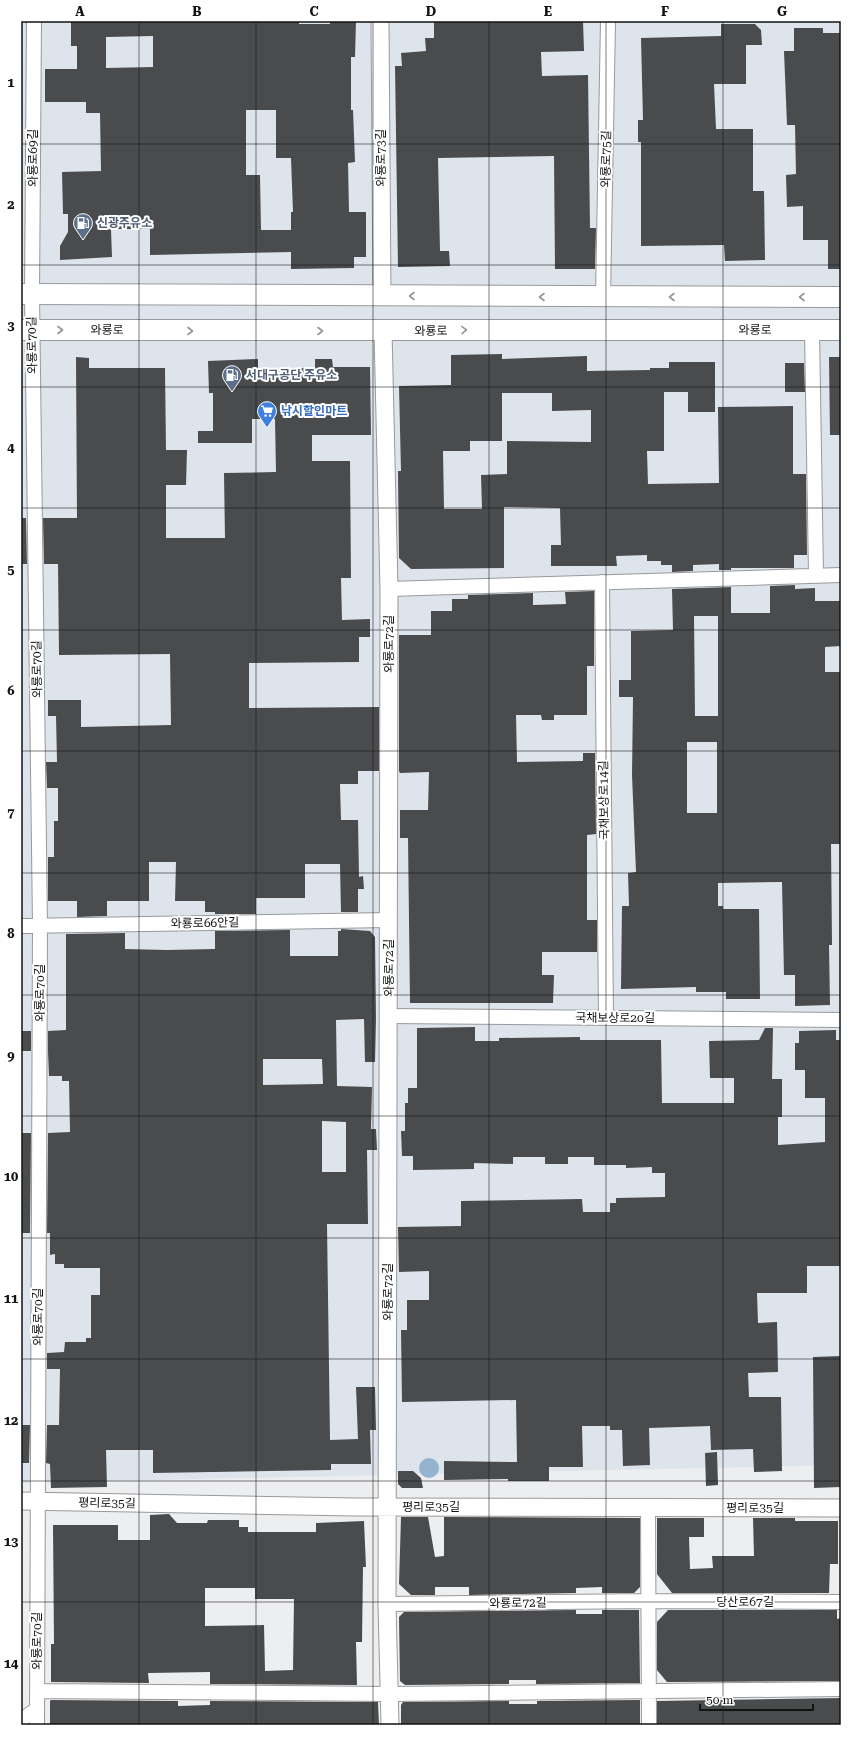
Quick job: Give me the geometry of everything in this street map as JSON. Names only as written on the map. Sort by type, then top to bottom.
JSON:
[{"type":"main road","points":[[26,294],[841,297]]},
{"type":"main road","name":"와룡로","points":[[27,330],[841,330]]},
{"type":"street","name":"와룡로69길","points":[[26,294],[34,21]]},
{"type":"street","name":"와룡로73길","points":[[380,21],[382,296]]},
{"type":"street","name":"와룡로75길","points":[[603,297],[608,21]]},
{"type":"street","name":"와룡로70길","points":[[26,294],[40,926],[29,1501],[37,1691],[37,1725]]},
{"type":"street","points":[[812,330],[816,575]]},
{"type":"street","name":"와룡로72길","points":[[383,331],[389,589],[387,1604],[390,1725]]},
{"type":"street","points":[[389,589],[841,575]]},
{"type":"street","name":"국채보상로14길","points":[[602,582],[606,1018]]},
{"type":"street","name":"와룡로66안길","points":[[21,926],[388,920]]},
{"type":"street","name":"국채보상로20길","points":[[388,1016],[841,1020]]},
{"type":"street","name":"평리로35길","points":[[29,1501],[388,1506],[841,1508]]},
{"type":"street","points":[[648,1507],[649,1725]]},
{"type":"street","name":"와룡로72길","points":[[387,1604],[649,1601]]},
{"type":"street","name":"당산로67길","points":[[649,1601],[841,1602]]},
{"type":"street","points":[[37,1691],[390,1694],[841,1689]]},
{"type":"street","points":[[21,1720],[37,1709]]},
{"type":"shaded area","points":[[21,21],[841,21],[841,1465],[21,1483]]},
{"type":"water","points":[[425,1458],[433,1458],[439,1464],[439,1472],[433,1478],[425,1478],[419,1472],[419,1464]]},
{"type":"building","points":[[71,21],[299,21],[299,24],[330,24],[330,21],[356,21],[355,57],[351,57],[351,110],[353,110],[355,162],[348,163],[349,212],[366,212],[366,257],[354,257],[354,268],[291,269],[291,252],[150,255],[150,229],[111,229],[112,257],[60,260],[60,246],[68,232],[68,214],[63,214],[62,172],[101,171],[100,113],[86,113],[86,102],[45,102],[45,69],[77,69],[77,46],[71,46]],"holes":[[[153,36],[153,67],[106,68],[106,37]],[[246,110],[276,110],[276,158],[291,158],[293,212],[291,212],[291,230],[261,230],[260,175],[246,175]]]},
{"type":"building","points":[[434,21],[583,21],[584,51],[541,52],[542,76],[588,75],[590,228],[596,228],[595,269],[555,269],[554,156],[438,158],[440,251],[449,251],[450,266],[398,267],[395,66],[402,66],[401,53],[426,51],[425,38],[434,38]]},
{"type":"building","points":[[721,24],[755,24],[761,30],[762,45],[746,45],[746,84],[714,84],[716,129],[753,129],[753,191],[764,191],[765,260],[725,261],[724,245],[641,246],[641,142],[638,142],[638,120],[643,120],[641,38],[721,36]]},
{"type":"building","points":[[794,28],[823,28],[823,33],[841,33],[841,269],[828,269],[828,240],[803,240],[803,206],[787,207],[786,175],[796,174],[795,125],[787,125],[784,51],[794,51]]},
{"type":"building","points":[[502,354],[502,359],[587,356],[587,371],[650,370],[650,368],[669,368],[669,362],[715,362],[715,412],[688,412],[688,392],[664,392],[664,451],[647,451],[648,484],[719,483],[718,407],[793,406],[793,474],[806,474],[807,555],[794,555],[794,568],[731,568],[731,570],[719,570],[719,564],[693,565],[693,571],[672,572],[672,565],[661,565],[661,561],[647,561],[647,555],[616,556],[617,566],[551,566],[551,545],[561,545],[560,508],[504,507],[504,568],[411,569],[399,558],[398,471],[401,471],[399,386],[451,385],[451,355]],"holes":[[[502,393],[552,393],[552,411],[591,410],[591,442],[507,441],[507,474],[481,475],[482,509],[444,509],[443,451],[470,451],[470,441],[502,441]]]},
{"type":"building","points":[[76,357],[89,358],[89,368],[165,368],[166,450],[187,450],[186,485],[166,485],[166,538],[225,538],[224,473],[276,472],[275,419],[252,419],[252,443],[198,443],[198,431],[213,431],[213,393],[209,393],[208,361],[258,359],[258,369],[315,368],[315,359],[332,359],[333,367],[370,367],[371,435],[312,435],[312,461],[350,461],[351,578],[341,578],[342,620],[370,619],[370,637],[359,637],[359,662],[249,663],[249,708],[379,707],[379,771],[358,771],[358,784],[340,784],[341,820],[358,820],[359,877],[363,876],[364,889],[358,889],[358,912],[341,912],[340,864],[305,864],[305,898],[256,898],[256,914],[215,914],[215,912],[205,912],[205,901],[175,901],[176,862],[149,862],[149,901],[107,901],[107,916],[77,917],[77,901],[48,901],[48,857],[54,857],[54,821],[58,821],[58,788],[47,788],[46,762],[57,762],[56,716],[48,716],[48,700],[81,700],[81,727],[171,725],[170,654],[59,655],[58,564],[44,564],[43,518],[77,518]]},
{"type":"building","points":[[829,357],[841,357],[841,435],[830,435]]},
{"type":"building","points":[[785,363],[804,363],[805,392],[785,392]]},
{"type":"building","points":[[21,518],[26,518],[27,564],[21,564]]},
{"type":"building","points":[[795,585],[795,589],[815,588],[815,601],[841,601],[841,646],[825,647],[825,672],[841,672],[841,844],[831,844],[832,945],[829,945],[830,1005],[795,1006],[795,975],[784,975],[782,882],[718,883],[718,906],[723,906],[723,909],[759,909],[760,999],[726,999],[726,992],[696,992],[696,987],[621,989],[622,906],[629,906],[628,873],[636,872],[632,775],[633,697],[619,697],[619,680],[631,680],[631,631],[673,630],[672,589],[731,587],[731,613],[770,613],[770,586]],"holes":[[[694,616],[718,616],[718,716],[695,716]],[[687,742],[717,742],[717,813],[687,813]]]},
{"type":"building","points":[[594,591],[594,666],[587,666],[587,715],[554,715],[554,720],[542,720],[541,715],[516,715],[517,762],[583,761],[583,753],[595,753],[596,834],[587,835],[587,920],[597,920],[597,952],[542,952],[542,975],[554,975],[553,1003],[410,1003],[408,838],[400,838],[400,810],[428,810],[429,772],[400,773],[399,771],[399,635],[431,635],[431,611],[452,611],[452,599],[468,599],[468,595],[533,593],[533,605],[566,604],[565,592]]},
{"type":"building","points":[[341,929],[370,931],[375,937],[375,1062],[365,1062],[364,1019],[336,1020],[337,1086],[372,1087],[371,1129],[376,1129],[377,1150],[367,1150],[368,1224],[327,1224],[330,1440],[358,1439],[356,1387],[375,1387],[376,1430],[370,1430],[371,1464],[331,1464],[331,1470],[153,1473],[153,1450],[106,1450],[107,1487],[51,1488],[50,1464],[46,1463],[47,1425],[59,1425],[60,1369],[47,1369],[47,1353],[64,1352],[65,1342],[86,1342],[86,1338],[91,1338],[91,1295],[100,1295],[100,1268],[64,1268],[64,1264],[55,1264],[55,1254],[50,1255],[50,1233],[47,1233],[48,1133],[70,1132],[69,1081],[62,1081],[62,1076],[49,1076],[48,1051],[48,1031],[66,1030],[66,934],[125,933],[125,949],[167,950],[215,949],[215,931],[290,930],[290,956],[338,956],[338,931],[341,931]],"holes":[[[263,1059],[322,1059],[323,1084],[263,1085]],[[322,1121],[346,1122],[346,1172],[322,1172]]]},
{"type":"building","points":[[475,1027],[475,1041],[499,1041],[499,1038],[580,1037],[580,1040],[661,1040],[662,1103],[734,1103],[734,1078],[710,1078],[709,1041],[759,1040],[765,1028],[773,1028],[772,1079],[782,1079],[782,1117],[778,1117],[778,1145],[825,1142],[825,1098],[805,1098],[805,1070],[795,1070],[795,1043],[799,1043],[799,1031],[836,1030],[836,1040],[841,1040],[841,1266],[807,1266],[807,1293],[757,1293],[758,1323],[777,1322],[778,1372],[748,1373],[749,1397],[781,1397],[782,1471],[754,1472],[753,1449],[711,1450],[710,1426],[649,1428],[650,1465],[623,1466],[622,1430],[610,1430],[610,1426],[582,1426],[583,1467],[549,1467],[549,1481],[508,1481],[508,1479],[444,1480],[444,1461],[517,1462],[516,1400],[402,1402],[401,1330],[407,1330],[407,1300],[429,1300],[429,1271],[399,1272],[398,1227],[461,1226],[461,1201],[582,1199],[583,1212],[610,1212],[610,1203],[616,1203],[616,1198],[665,1197],[665,1173],[652,1173],[652,1167],[626,1168],[626,1165],[594,1165],[594,1157],[568,1157],[568,1164],[545,1164],[545,1157],[513,1157],[513,1164],[474,1163],[474,1169],[413,1170],[413,1156],[402,1156],[401,1131],[405,1131],[405,1103],[408,1103],[408,1088],[417,1088],[417,1028]]},
{"type":"building","points":[[21,1031],[31,1031],[31,1051],[21,1051]]},
{"type":"building","points":[[21,1133],[31,1133],[30,1233],[21,1233]]},
{"type":"building","points":[[841,1356],[841,1487],[814,1488],[813,1357]]},
{"type":"building","points":[[21,1425],[30,1425],[29,1463],[21,1463]]},
{"type":"building","points":[[717,1452],[718,1485],[706,1486],[705,1453]]},
{"type":"building","points":[[398,1471],[413,1471],[421,1478],[423,1488],[402,1488],[398,1484]]},
{"type":"building","points":[[169,1514],[177,1523],[207,1523],[208,1520],[239,1520],[239,1527],[248,1527],[248,1532],[316,1532],[316,1523],[364,1521],[366,1567],[363,1567],[362,1642],[356,1642],[357,1685],[210,1684],[210,1672],[148,1673],[149,1683],[51,1682],[51,1644],[54,1644],[53,1525],[118,1525],[118,1540],[150,1540],[150,1515]],"holes":[[[205,1588],[255,1588],[255,1599],[294,1599],[293,1670],[265,1671],[264,1625],[205,1626]]]},
{"type":"building","points":[[401,1517],[428,1517],[435,1557],[444,1556],[444,1517],[640,1518],[640,1587],[634,1593],[602,1593],[602,1587],[576,1588],[576,1593],[469,1595],[469,1587],[435,1587],[435,1595],[411,1595],[399,1584]]},
{"type":"building","points":[[657,1518],[704,1518],[704,1537],[689,1537],[690,1569],[713,1568],[712,1556],[754,1556],[753,1518],[795,1518],[795,1521],[838,1521],[838,1564],[830,1564],[829,1593],[672,1593],[657,1574]]},
{"type":"building","points":[[576,1610],[576,1614],[602,1614],[602,1610],[639,1610],[640,1683],[536,1684],[536,1680],[509,1680],[509,1684],[405,1685],[400,1681],[399,1617],[404,1612]]},
{"type":"building","points":[[668,1610],[837,1610],[837,1619],[841,1618],[841,1681],[667,1682],[657,1670],[657,1622]]},
{"type":"building","points":[[841,1698],[841,1725],[657,1725],[657,1701]]},
{"type":"building","points":[[51,1700],[178,1701],[178,1706],[210,1705],[210,1701],[378,1702],[379,1725],[50,1725]]},
{"type":"building","points":[[640,1700],[640,1725],[401,1725],[401,1705],[403,1702],[509,1701],[509,1704],[537,1704],[537,1701]]},
{"type":"place","name":"신광주유소","points":[[83,240]]},
{"type":"place","name":"서대구공단 주유소","points":[[232,392]]},
{"type":"place","name":"낚시할인마트","points":[[267,428]]}]
